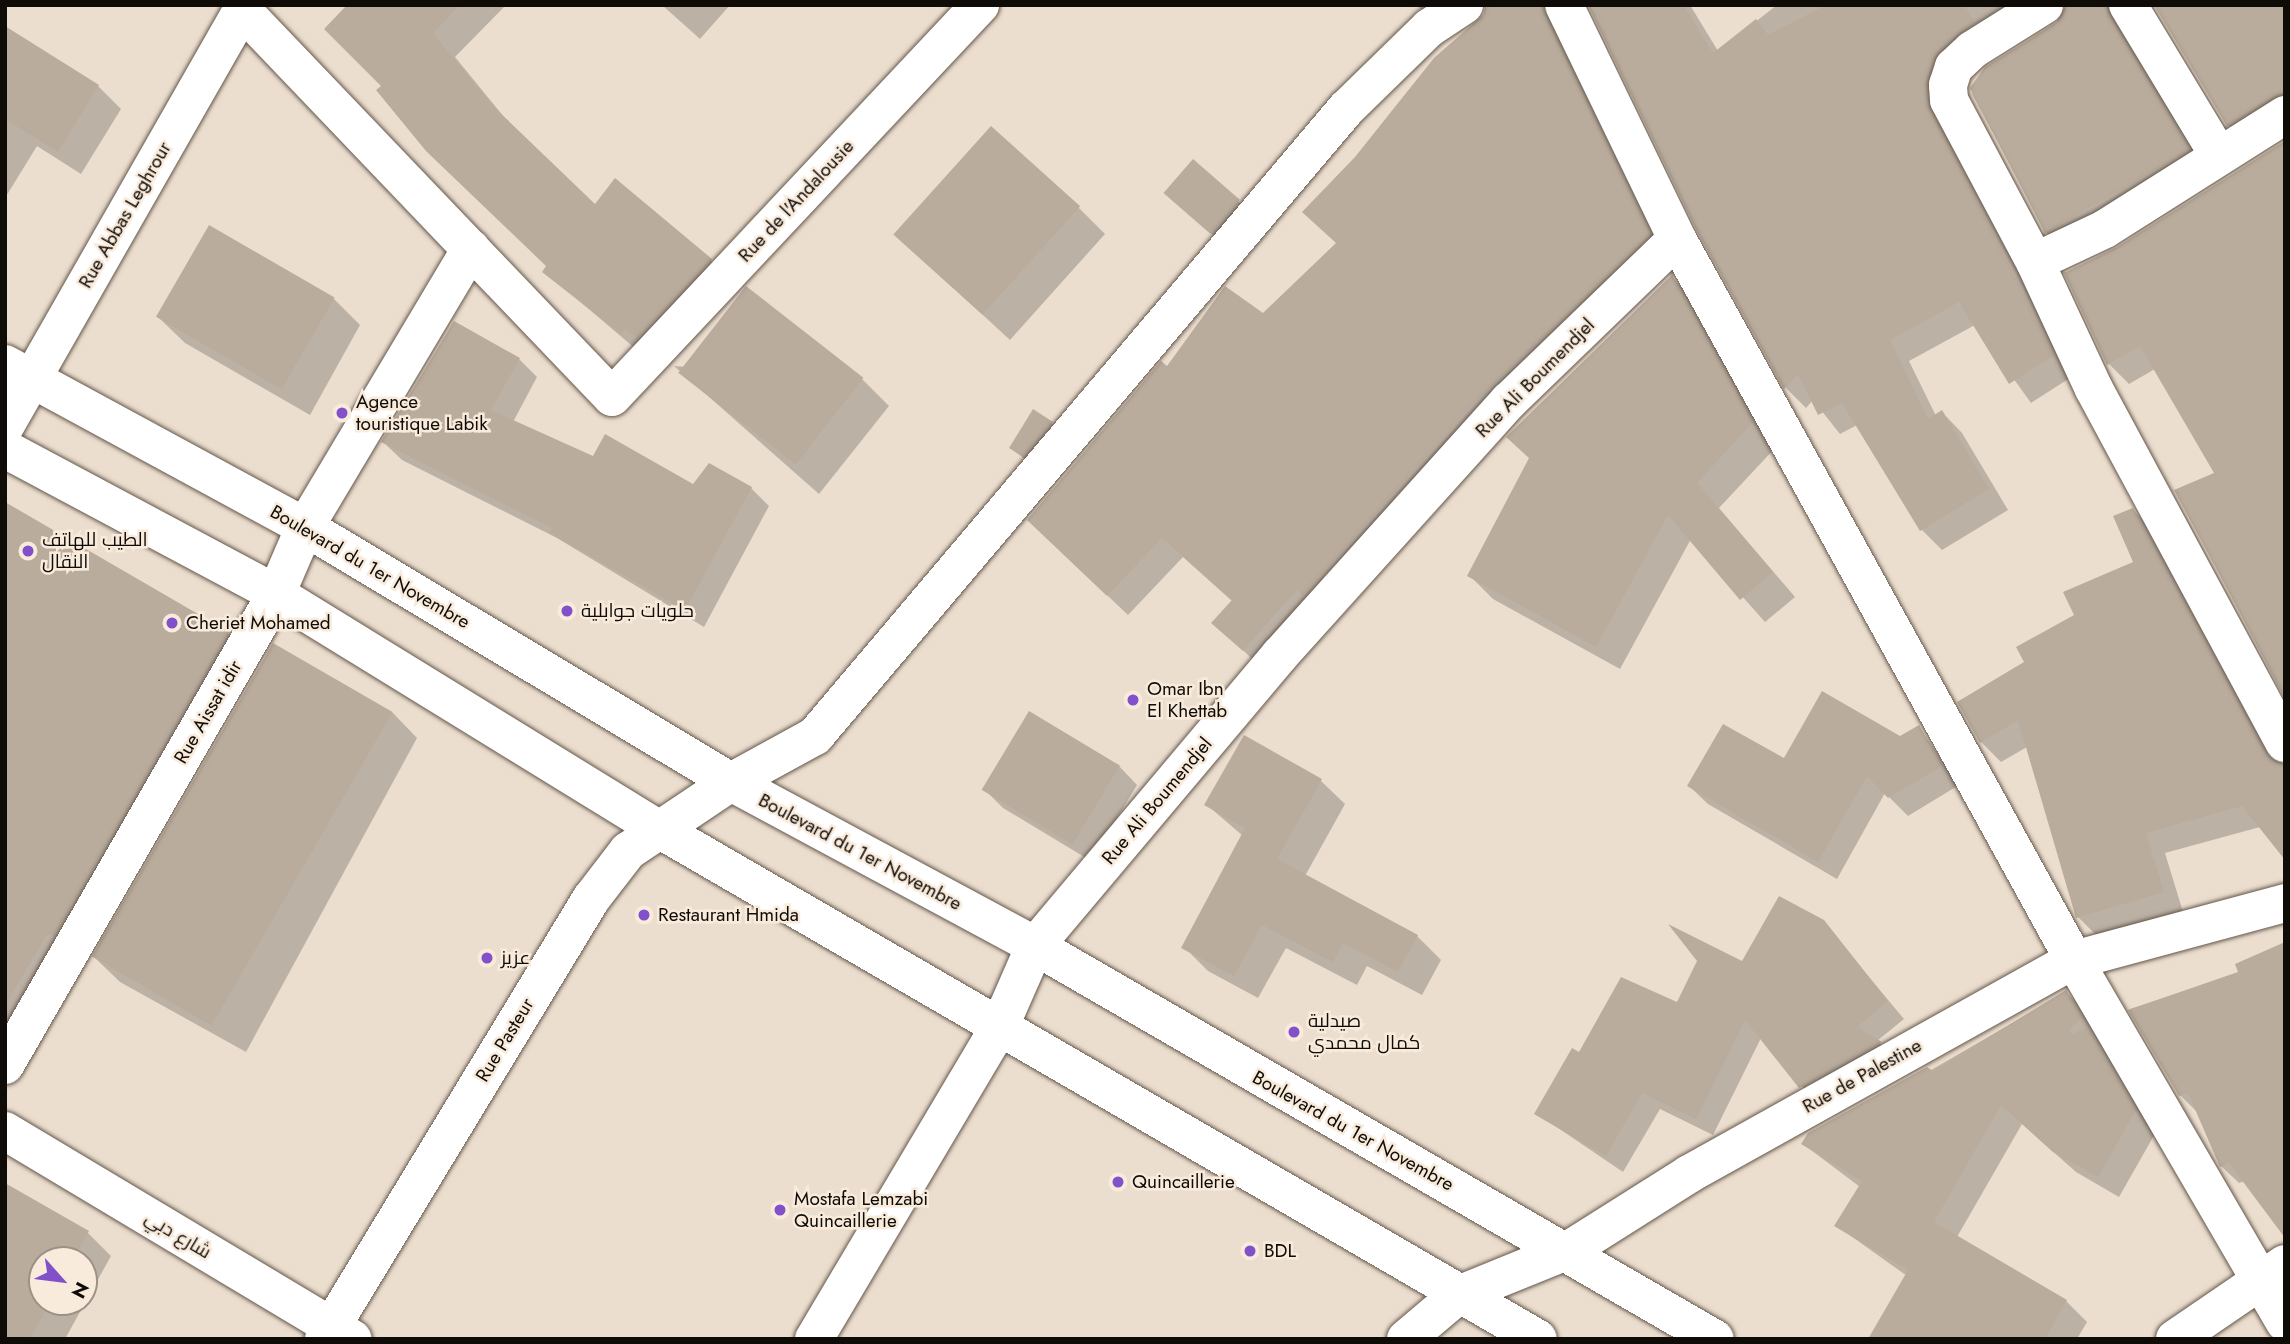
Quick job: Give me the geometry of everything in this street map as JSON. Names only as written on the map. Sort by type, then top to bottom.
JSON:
[{"type":"street","name":"Rue de l'Andalousie","points":[[471,250],[612,397],[980,5]]},
{"type":"street","name":"Rue Pasteur","points":[[336,1335],[590,898],[628,851],[657,828],[731,782],[780,761],[815,736],[1346,108],[1429,28],[1464,5]]},
{"type":"street","points":[[1564,5],[1677,239],[2074,960],[2272,1272],[2285,1322]]},
{"type":"street","points":[[2044,5],[1972,50],[1954,67],[1948,85],[1949,100],[2035,262],[2094,389],[2285,743]]},
{"type":"street","points":[[2128,5],[2219,156]]},
{"type":"street","points":[[244,8],[471,250]]},
{"type":"street","name":"Rue Abbas Leghrour","points":[[5,426],[18,371],[244,8]]},
{"type":"street","points":[[2035,262],[2105,229],[2285,115]]},
{"type":"street","name":"Rue Ali Boumendjel","points":[[814,1339],[999,1028],[1035,946],[1280,656],[1499,411],[1677,239]]},
{"type":"street","name":"Rue Aissat idir","points":[[5,1065],[276,593],[305,527],[471,250]]},
{"type":"street","name":"Boulevard du 1er Novembre","points":[[18,371],[305,527],[731,782],[1035,946],[1569,1250],[1715,1339]]},
{"type":"street","points":[[5,449],[276,593],[657,828],[1538,1339]]},
{"type":"street","name":"Rue de Palestine","points":[[1406,1339],[1458,1295],[1569,1250],[1713,1160],[2074,960],[2285,903]]},
{"type":"street","name":"شارع دبي","points":[[5,1131],[336,1335]]},
{"type":"street","points":[[2175,1339],[2272,1272]]},
{"type":"building","points":[[347,5],[460,5],[433,33],[494,107],[595,204],[615,178],[712,259],[637,338],[625,329],[621,334],[542,272],[546,266],[426,151],[376,90],[381,86],[324,29]]},
{"type":"building","points":[[1486,5],[1542,5],[1650,234],[1472,405],[1303,595],[1297,590],[1243,651],[1211,623],[1232,600],[1162,538],[1107,596],[1027,520],[1161,361],[1167,366],[1225,286],[1263,313],[1336,243],[1302,212],[1355,157],[1434,58],[1483,15]]},
{"type":"building","points":[[1588,5],[1684,5],[1713,53],[1756,19],[1768,35],[1826,5],[1964,5],[1975,22],[1934,60],[1927,102],[2054,355],[2009,384],[1959,302],[1890,340],[1928,419],[1942,410],[1989,489],[1920,531],[1842,403],[1818,415],[1798,374],[1784,389],[1696,229]]},
{"type":"building","points":[[2066,5],[2106,5],[2190,150],[2045,233],[1970,88],[1985,67],[2056,23]]},
{"type":"building","points":[[2154,5],[2285,5],[2285,93],[2227,126]]},
{"type":"building","points":[[5,26],[99,85],[58,152],[5,119]]},
{"type":"building","points":[[991,126],[1080,206],[982,315],[893,234]]},
{"type":"building","points":[[2285,141],[2285,696],[2174,490],[2214,473],[2140,346],[2107,365],[2064,273],[2117,247]]},
{"type":"building","points":[[1193,159],[1240,200],[1210,234],[1163,193]]},
{"type":"building","points":[[209,225],[335,297],[282,389],[156,317]]},
{"type":"building","points":[[1672,275],[1753,422],[1697,483],[1773,572],[1740,600],[1668,515],[1596,647],[1467,576],[1529,458],[1506,437]]},
{"type":"building","points":[[746,286],[863,378],[796,464],[678,373]]},
{"type":"building","points":[[454,321],[520,358],[491,410],[593,456],[605,434],[693,484],[709,463],[752,487],[685,610],[549,533],[552,528],[381,442]]},
{"type":"building","points":[[1033,409],[1053,422],[1023,457],[1009,448]]},
{"type":"building","points":[[5,502],[229,632],[54,936],[48,933],[5,1006]]},
{"type":"building","points":[[2133,508],[2266,753],[2285,765],[2285,860],[2242,806],[2146,833],[2164,892],[2076,918],[2018,720],[1980,743],[1957,702],[2024,662],[2016,647],[2074,615],[2063,592],[2133,562],[2113,516]]},
{"type":"building","points":[[273,643],[393,712],[212,1026],[92,957]]},
{"type":"building","points":[[1822,691],[1900,736],[1919,725],[1942,766],[1888,798],[1867,776],[1818,862],[1687,786],[1723,724],[1784,758]]},
{"type":"building","points":[[1029,711],[1120,766],[1072,844],[982,790]]},
{"type":"building","points":[[1244,735],[1322,779],[1277,859],[1418,935],[1398,972],[1343,943],[1333,962],[1262,925],[1234,976],[1181,948],[1245,828],[1204,805]]},
{"type":"building","points":[[1779,896],[1824,920],[1888,1001],[1857,1027],[1882,1042],[1799,1088],[1745,1020],[1696,1119],[1642,1093],[1606,1156],[1534,1114],[1572,1048],[1579,1052],[1621,977],[1677,1002],[1697,961],[1668,924],[1742,961]]},
{"type":"building","points":[[2285,942],[2285,1238],[2229,1163],[2220,1167],[2188,1093],[2179,1096],[2128,1010],[2238,972],[2235,964]]},
{"type":"building","points":[[2066,990],[2082,1018],[2069,1029],[2072,1034],[2088,1028],[2136,1110],[2098,1177],[2053,1152],[2001,1105],[1934,1222],[2067,1300],[2045,1339],[1868,1339],[1908,1270],[1834,1226],[1862,1181],[1801,1144],[1808,1133],[1927,1067],[1933,1071]]},
{"type":"building","points":[[5,1183],[89,1231],[81,1246],[28,1246],[28,1316],[42,1316],[30,1339],[5,1339]]},
{"type":"place","name":"Agence touristique Labik","points":[[342,413]]},
{"type":"place","name":"الطيب للهاتف النقال","points":[[28,551]]},
{"type":"place","name":"حلويات جوابلية","points":[[567,611]]},
{"type":"place","name":"Cheriet Mohamed","points":[[172,623]]},
{"type":"place","name":"Omar Ibn El Khettab","points":[[1133,700]]},
{"type":"place","name":"Restaurant Hmida","points":[[644,915]]},
{"type":"place","name":"عزيز","points":[[487,958]]},
{"type":"place","name":"صيدلية كمال محمدي","points":[[1294,1032]]},
{"type":"place","name":"Quincaillerie","points":[[1118,1182]]},
{"type":"place","name":"Mostafa Lemzabi Quincaillerie","points":[[780,1210]]},
{"type":"place","name":"BDL","points":[[1250,1251]]}]
